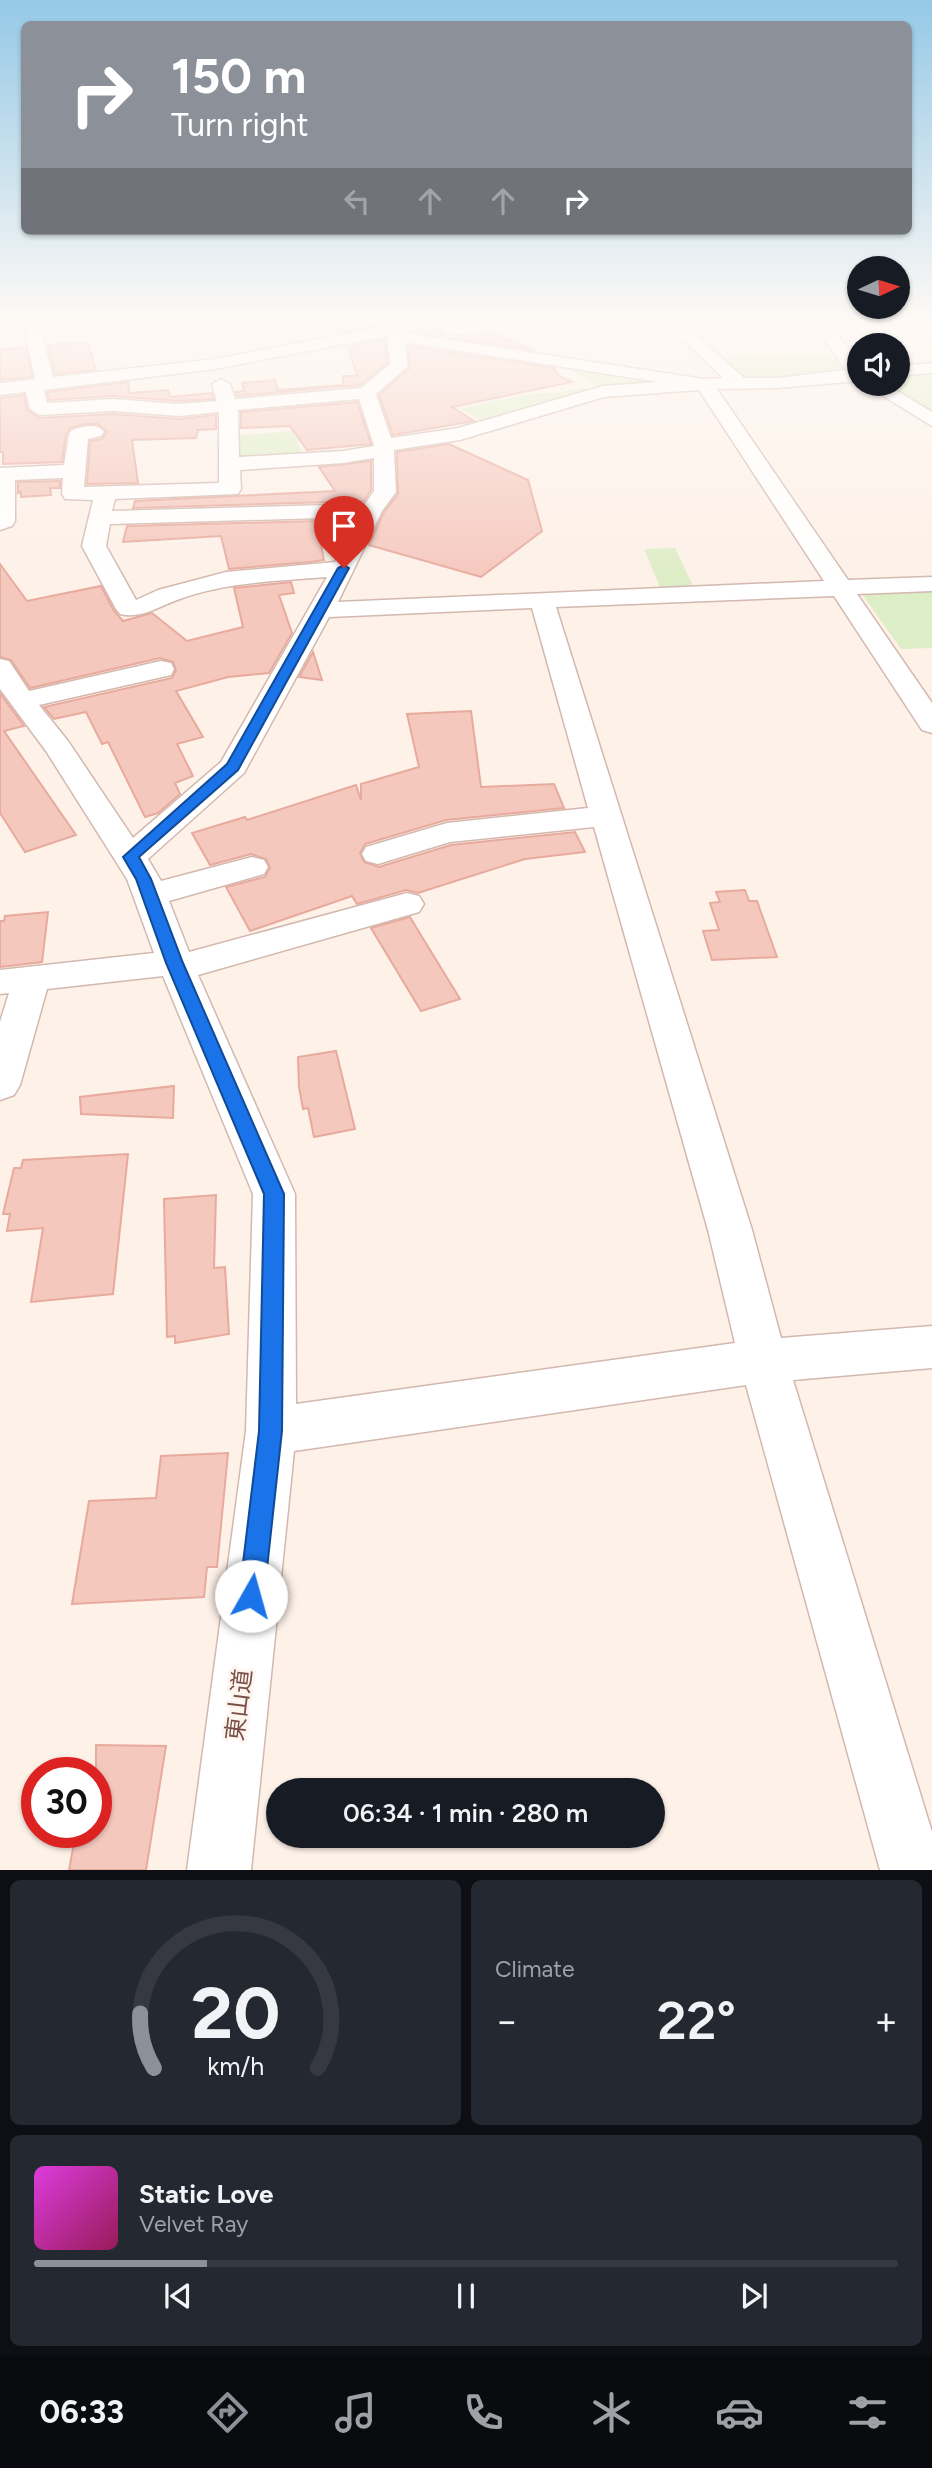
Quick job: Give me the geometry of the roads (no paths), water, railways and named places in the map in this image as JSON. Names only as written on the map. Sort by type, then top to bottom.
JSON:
[{"type":"street","points":[[160,409],[196,409]]},
{"type":"street","points":[[94,432],[79,433],[73,494],[230,489],[228,409]]},
{"type":"street","points":[[140,876],[233,767],[344,568],[371,510],[385,492],[384,448],[371,409]]},
{"type":"street","points":[[231,464],[343,457],[460,434],[544,409]]},
{"type":"street","points":[[721,409],[932,724]]},
{"type":"street","points":[[914,409],[932,420]]},
{"type":"street","points":[[0,523],[4,521],[2,474],[74,471]]},
{"type":"street","points":[[105,494],[94,546],[130,609],[151,604],[167,595],[226,579],[344,568]]},
{"type":"street","points":[[99,518],[371,510]]},
{"type":"street","points":[[321,610],[932,584]]},
{"type":"street","points":[[542,601],[604,816],[730,1230],[764,1361],[912,1870]]},
{"type":"street","name":"東山道","points":[[0,667],[21,701],[58,747],[140,876],[274,1194],[271,1431],[219,1870]]},
{"type":"street","points":[[21,701],[161,669]]},
{"type":"street","points":[[378,854],[447,833],[604,816]]},
{"type":"street","points":[[140,876],[252,867]]},
{"type":"street","points":[[0,1085],[16,980],[175,963],[195,964],[407,904]]},
{"type":"street","points":[[271,1431],[764,1361],[932,1347]]}]
